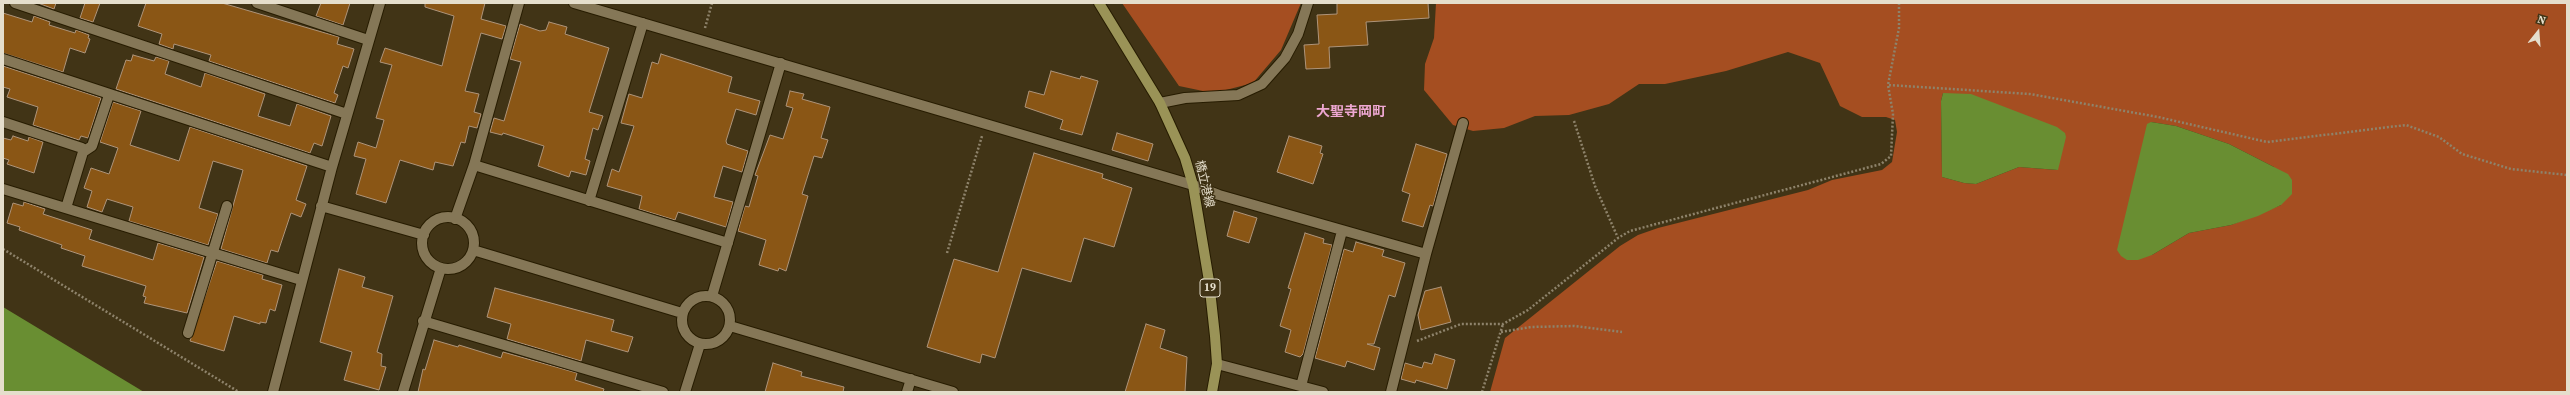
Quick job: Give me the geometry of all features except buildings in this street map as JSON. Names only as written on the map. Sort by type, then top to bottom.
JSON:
[{"type":"main road","name":"橋立港線","points":[[1099,3],[1160,103],[1185,158],[1193,185],[1209,281],[1217,364],[1212,392]]},
{"type":"street","points":[[15,3],[347,114]]},
{"type":"street","points":[[258,3],[368,40]]},
{"type":"street","points":[[273,392],[301,280],[332,167],[380,3]]},
{"type":"street","points":[[455,218],[474,165],[520,3]]},
{"type":"street","points":[[574,3],[1193,185],[1219,195],[1426,254]]},
{"type":"street","points":[[1160,103],[1185,98],[1238,94],[1262,84],[1285,58],[1298,34],[1308,3]]},
{"type":"street","points":[[589,201],[643,23]]},
{"type":"street","points":[[3,59],[332,167]]},
{"type":"street","points":[[712,296],[781,64]]},
{"type":"street","points":[[66,208],[83,152],[92,146],[109,95]]},
{"type":"street","points":[[3,122],[82,148],[83,152]]},
{"type":"street","points":[[1391,392],[1401,347],[1463,123]]},
{"type":"street","points":[[474,165],[728,243]]},
{"type":"street","points":[[3,188],[301,280]]},
{"type":"street","points":[[188,332],[227,206]]},
{"type":"street","points":[[322,206],[424,235]]},
{"type":"street","points":[[442,218],[455,218],[467,225],[472,232],[473,250],[464,263],[453,268],[441,268],[433,264],[424,251],[424,235],[434,221],[442,218]]},
{"type":"street","points":[[1300,386],[1342,231]]},
{"type":"street","points":[[473,250],[682,313]]},
{"type":"street","points":[[403,392],[423,321],[441,268]]},
{"type":"street","points":[[700,296],[712,296],[724,302],[728,310],[730,326],[722,339],[707,344],[700,344],[687,335],[681,321],[682,313],[692,300],[700,296]]},
{"type":"street","points":[[423,321],[663,392]]},
{"type":"street","points":[[730,326],[953,392]]},
{"type":"street","points":[[685,392],[700,344]]},
{"type":"street","points":[[1217,364],[1322,392]]},
{"type":"street","points":[[907,392],[911,379]]},
{"type":"path","points":[[701,40],[712,3]]},
{"type":"path","points":[[1401,347],[1461,324],[1503,324],[1528,310],[1618,238],[1650,224],[1740,203],[1881,164],[1891,156],[1893,114],[1888,85],[1898,36],[1899,3]]},
{"type":"path","points":[[1888,85],[2030,94],[2158,117],[2268,142],[2406,124],[2439,137],[2462,154],[2511,169],[2567,175]]},
{"type":"path","points":[[1574,121],[1595,186],[1618,238]]},
{"type":"path","points":[[947,253],[986,124]]},
{"type":"path","points":[[3,249],[239,392]]},
{"type":"path","points":[[1482,392],[1503,324]]},
{"type":"path","points":[[1501,332],[1532,327],[1574,326],[1622,332]]},
{"type":"shaded area","points":[[1122,3],[1301,3],[1281,50],[1253,83],[1222,91],[1203,91],[1179,86]]},
{"type":"shaded area","points":[[1436,3],[2567,3],[2567,392],[1490,392],[1505,338],[1620,246],[1638,235],[1658,228],[1808,190],[1832,180],[1882,170],[1892,162],[1897,132],[1895,120],[1886,117],[1862,117],[1840,106],[1820,63],[1788,52],[1726,71],[1665,84],[1639,84],[1609,104],[1569,115],[1535,116],[1504,128],[1473,131],[1453,125],[1424,90],[1425,64],[1434,38]],"holes":[[[1943,93],[2058,170],[2019,167],[1976,184],[1964,183],[1942,177],[1941,101]],[[2151,122],[2176,126],[2229,144],[2274,167],[2281,205],[2231,225],[2189,233],[2152,255]]]},
{"type":"shaded area","points":[[1943,93],[1971,94],[2057,127],[2065,133],[2066,137],[2058,170],[2019,167],[1976,184],[1964,183],[1942,177],[1941,101]]},
{"type":"shaded area","points":[[2151,122],[2176,126],[2229,144],[2288,174],[2292,180],[2292,194],[2281,205],[2258,216],[2231,225],[2189,233],[2152,255],[2138,260],[2127,260],[2121,256],[2117,250],[2147,124]]},
{"type":"shaded area","points":[[3,307],[144,392],[3,392]]},
{"type":"district","name":"大聖寺岡町","points":[[1351,112]]}]
